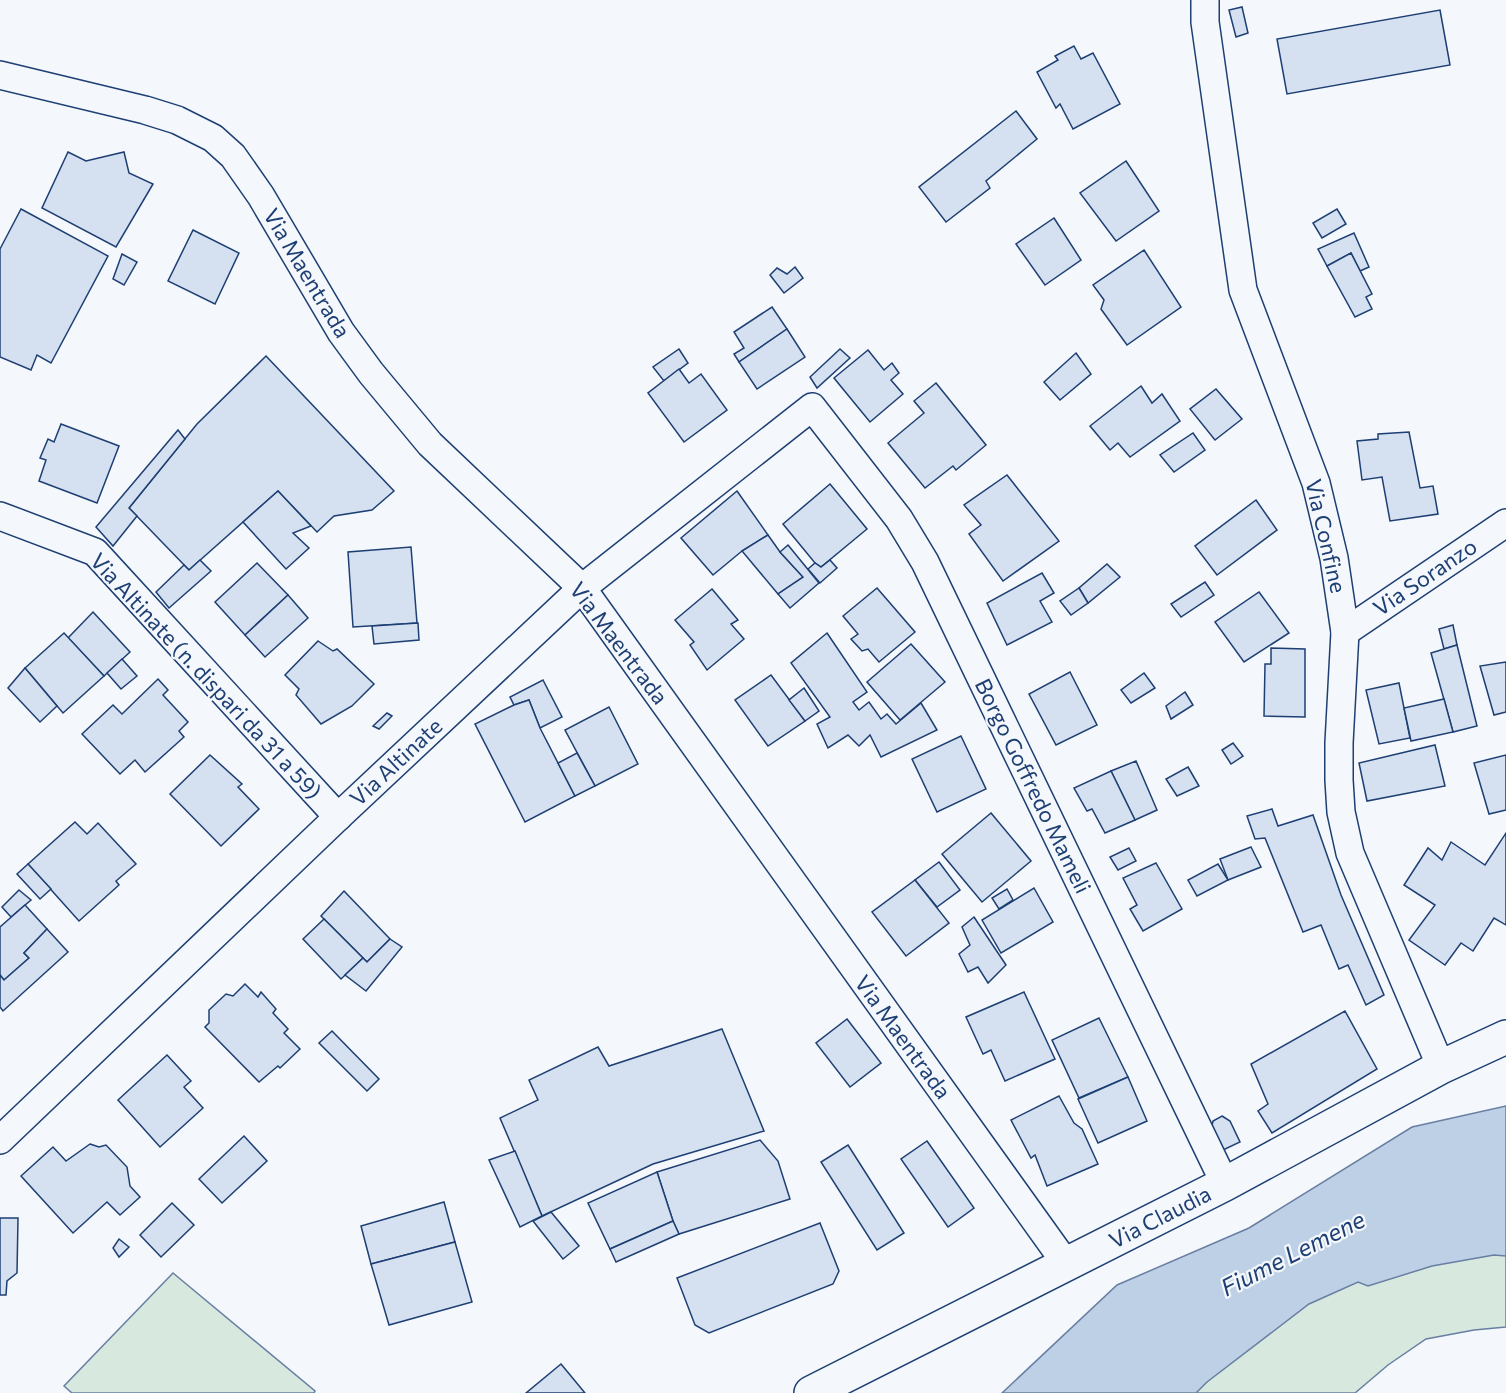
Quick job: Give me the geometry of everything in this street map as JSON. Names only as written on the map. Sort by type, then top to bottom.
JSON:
[{"type":"street","name":"Via Confine","points":[[1205,0],[1205,22],[1243,290],[1316,483],[1334,558],[1345,632],[1339,780],[1341,812],[1350,853],[1441,1067]]},
{"type":"street","name":"Via Maentrada","points":[[0,75],[145,110],[177,120],[213,138],[233,156],[261,196],[341,332],[371,373],[430,444],[582,588],[1067,1265]]},
{"type":"street","name":"Via Altinate","points":[[0,1140],[582,588],[812,407]]},
{"type":"street","name":"Borgo Goffredo Mameli","points":[[812,407],[899,519],[924,562],[1225,1184]]},
{"type":"street","name":"Via Altinate (n. dispari da 31 a 59)","points":[[0,516],[95,552],[338,817]]},
{"type":"street","name":"Via Soranzo","points":[[1345,632],[1506,523]]},
{"type":"street","name":"Via Claudia","points":[[811,1393],[1225,1184],[1441,1067],[1506,1037]]},
{"type":"shaded area","points":[[1506,1144],[1506,1327],[1426,1339],[1388,1365],[1355,1393],[1081,1393]]},
{"type":"shaded area","points":[[173,1273],[315,1391],[314,1393],[72,1393],[64,1386]]},
{"type":"water","name":"Fiume Lemene","points":[[1506,1106],[1506,1256],[1494,1255],[1432,1266],[1368,1286],[1358,1282],[1309,1304],[1207,1382],[1196,1393],[1002,1393],[1117,1285],[1249,1228],[1412,1127]]},
{"type":"building","points":[[1242,7],[1248,33],[1236,37],[1229,10]]},
{"type":"building","points":[[1440,10],[1450,65],[1287,94],[1277,39]]},
{"type":"building","points":[[1074,46],[1081,59],[1093,53],[1120,104],[1073,129],[1060,104],[1056,108],[1037,72],[1058,60],[1055,56]]},
{"type":"building","points":[[1016,111],[1037,139],[986,181],[990,188],[946,222],[919,187]]},
{"type":"building","points":[[68,152],[86,161],[124,152],[129,173],[153,184],[116,247],[42,208]]},
{"type":"building","points":[[1126,161],[1159,211],[1116,241],[1080,193]]},
{"type":"building","points":[[21,209],[108,256],[51,363],[37,355],[31,370],[0,357],[0,249]]},
{"type":"building","points":[[1337,209],[1346,224],[1322,238],[1313,223]]},
{"type":"building","points":[[1054,218],[1081,260],[1045,285],[1016,244]]},
{"type":"building","points":[[193,230],[239,253],[215,304],[168,281]]},
{"type":"building","points":[[1354,233],[1369,267],[1360,271],[1351,253],[1327,266],[1318,249]]},
{"type":"building","points":[[1144,250],[1181,307],[1127,345],[1101,309],[1104,300],[1093,285]]},
{"type":"building","points":[[1351,253],[1372,294],[1366,297],[1372,309],[1355,317],[1327,266]]},
{"type":"building","points":[[122,254],[137,262],[124,285],[113,279]]},
{"type":"building","points":[[795,267],[803,278],[784,293],[770,275],[777,268],[787,274]]},
{"type":"building","points":[[772,307],[787,329],[739,362],[734,354],[744,348],[734,332]]},
{"type":"building","points":[[787,329],[805,357],[757,389],[739,362]]},
{"type":"building","points":[[679,349],[688,363],[664,381],[653,367]]},
{"type":"building","points":[[840,349],[850,358],[817,388],[810,377]]},
{"type":"building","points":[[868,350],[884,370],[892,363],[899,373],[891,380],[903,394],[870,422],[834,378]]},
{"type":"building","points":[[1076,353],[1091,374],[1060,400],[1044,382]]},
{"type":"building","points":[[266,356],[394,491],[372,510],[334,516],[317,532],[278,491],[189,570],[129,508],[197,424]]},
{"type":"building","points":[[679,369],[689,383],[701,374],[727,410],[684,442],[648,393]]},
{"type":"building","points":[[936,383],[986,445],[956,470],[953,466],[925,488],[888,443],[924,413],[914,401]]},
{"type":"building","points":[[1141,386],[1152,403],[1162,394],[1180,421],[1130,457],[1118,443],[1110,450],[1090,426]]},
{"type":"building","points":[[1216,389],[1242,419],[1215,440],[1190,409]]},
{"type":"building","points":[[61,424],[119,446],[97,503],[39,481],[46,460],[40,458],[48,439],[54,442]]},
{"type":"building","points":[[178,430],[185,439],[129,508],[137,516],[113,546],[96,527]]},
{"type":"building","points":[[1409,432],[1420,488],[1433,486],[1438,514],[1390,521],[1382,477],[1362,480],[1357,441],[1378,439],[1378,434]]},
{"type":"building","points":[[1193,433],[1205,450],[1174,472],[1160,455]]},
{"type":"building","points":[[1007,475],[1059,541],[1003,581],[969,534],[981,525],[964,505]]},
{"type":"building","points":[[830,484],[867,529],[821,567],[815,563],[783,524]]},
{"type":"building","points":[[278,491],[311,526],[293,533],[309,548],[286,569],[243,522]]},
{"type":"building","points":[[737,491],[768,535],[742,551],[713,575],[681,538]]},
{"type":"building","points":[[1256,500],[1277,530],[1217,575],[1195,546]]},
{"type":"building","points":[[768,535],[803,577],[778,594],[742,551]]},
{"type":"building","points":[[788,545],[819,583],[790,608],[778,594],[803,577],[780,552]]},
{"type":"building","points":[[411,547],[417,623],[353,627],[348,552]]},
{"type":"building","points":[[200,560],[211,571],[169,608],[156,592],[184,565],[189,570]]},
{"type":"building","points":[[830,560],[837,568],[820,583],[808,569],[815,563],[821,567]]},
{"type":"building","points":[[257,563],[288,595],[245,635],[215,602]]},
{"type":"building","points":[[1107,564],[1120,577],[1088,603],[1079,588]]},
{"type":"building","points":[[1042,573],[1054,593],[1040,601],[1052,622],[1007,645],[987,603]]},
{"type":"building","points":[[1205,582],[1214,595],[1181,617],[1171,604]]},
{"type":"building","points":[[877,588],[915,632],[879,662],[868,649],[862,651],[851,639],[858,634],[843,616]]},
{"type":"building","points":[[1079,588],[1088,603],[1071,615],[1060,601]]},
{"type":"building","points":[[712,589],[738,620],[731,624],[744,639],[707,670],[690,645],[694,642],[675,620]]},
{"type":"building","points":[[1259,592],[1289,633],[1244,662],[1215,622]]},
{"type":"building","points":[[288,595],[308,618],[265,657],[245,635]]},
{"type":"building","points":[[93,612],[130,652],[104,676],[68,638]]},
{"type":"building","points":[[418,623],[419,640],[374,644],[372,626]]},
{"type":"building","points":[[1453,625],[1457,645],[1444,649],[1439,629]]},
{"type":"building","points":[[64,633],[104,676],[63,713],[25,668]]},
{"type":"building","points":[[827,633],[867,692],[853,702],[859,710],[869,702],[881,719],[887,714],[896,724],[921,703],[937,730],[881,757],[870,735],[859,746],[848,735],[828,748],[817,724],[830,717],[791,663]]},
{"type":"building","points":[[318,641],[333,651],[337,649],[374,684],[352,706],[321,724],[296,695],[299,689],[285,675]]},
{"type":"building","points":[[911,644],[945,682],[900,720],[867,682]]},
{"type":"building","points":[[1457,645],[1477,726],[1453,732],[1431,653]]},
{"type":"building","points":[[1271,648],[1305,649],[1305,717],[1264,716],[1265,664],[1271,664]]},
{"type":"building","points":[[122,659],[137,676],[121,689],[107,673]]},
{"type":"building","points":[[1506,662],[1506,712],[1494,715],[1480,666]]},
{"type":"building","points":[[25,668],[57,706],[40,722],[8,688]]},
{"type":"building","points":[[1070,672],[1097,725],[1056,745],[1029,694]]},
{"type":"building","points":[[1144,673],[1155,688],[1131,703],[1121,690]]},
{"type":"building","points":[[771,675],[805,721],[768,746],[735,700]]},
{"type":"building","points":[[158,679],[168,690],[163,695],[188,722],[179,731],[184,737],[145,772],[135,760],[120,774],[82,734],[113,705],[122,714]]},
{"type":"building","points":[[543,680],[562,717],[540,728],[529,700],[514,705],[510,697]]},
{"type":"building","points":[[1399,683],[1410,738],[1379,744],[1366,690]]},
{"type":"building","points":[[804,688],[819,711],[805,721],[789,700]]},
{"type":"building","points":[[1185,692],[1193,705],[1171,719],[1166,706]]},
{"type":"building","points":[[1444,699],[1453,732],[1411,741],[1404,708]]},
{"type":"building","points":[[529,700],[540,728],[575,796],[525,822],[475,724]]},
{"type":"building","points":[[609,707],[638,764],[595,786],[565,730]]},
{"type":"building","points":[[387,713],[392,716],[379,729],[373,726]]},
{"type":"building","points":[[961,736],[986,789],[937,812],[912,759]]},
{"type":"building","points":[[1233,743],[1243,756],[1231,764],[1222,750]]},
{"type":"building","points":[[1435,745],[1445,786],[1367,801],[1359,763]]},
{"type":"building","points":[[577,753],[595,786],[575,796],[558,763]]},
{"type":"building","points":[[210,755],[242,784],[238,787],[259,809],[221,846],[170,794]]},
{"type":"building","points":[[1506,755],[1506,810],[1489,814],[1474,763]]},
{"type":"building","points":[[1136,761],[1157,810],[1135,820],[1111,771]]},
{"type":"building","points":[[1188,767],[1199,786],[1177,796],[1166,779]]},
{"type":"building","points":[[1111,771],[1135,820],[1105,833],[1092,809],[1087,811],[1074,788]]},
{"type":"building","points":[[1272,809],[1278,826],[1313,815],[1341,895],[1384,995],[1366,1005],[1348,965],[1339,969],[1321,925],[1303,932],[1265,838],[1255,839],[1247,816]]},
{"type":"building","points":[[991,813],[1031,861],[982,902],[942,854]]},
{"type":"building","points":[[75,822],[87,834],[98,823],[136,864],[116,881],[119,885],[79,921],[28,864]]},
{"type":"building","points":[[1506,833],[1506,925],[1494,918],[1473,951],[1461,943],[1445,965],[1409,940],[1435,905],[1404,885],[1428,848],[1442,860],[1451,842],[1485,865]]},
{"type":"building","points":[[1251,847],[1261,867],[1228,880],[1220,859]]},
{"type":"building","points":[[1129,848],[1136,861],[1118,870],[1110,857]]},
{"type":"building","points":[[939,862],[960,890],[937,907],[915,880]]},
{"type":"building","points":[[1156,863],[1182,909],[1143,931],[1130,909],[1137,905],[1123,878]]},
{"type":"building","points":[[28,864],[51,889],[40,899],[17,874]]},
{"type":"building","points":[[1218,864],[1228,880],[1197,896],[1188,880]]},
{"type":"building","points":[[915,880],[949,923],[906,956],[872,912]]},
{"type":"building","points":[[1034,888],[1053,922],[1001,953],[982,920]]},
{"type":"building","points":[[1007,889],[1013,900],[999,909],[992,898]]},
{"type":"building","points":[[19,890],[31,900],[11,917],[2,907]]},
{"type":"building","points":[[344,891],[390,939],[367,962],[321,916]]},
{"type":"building","points":[[25,905],[47,929],[24,953],[29,958],[4,980],[0,975],[0,927]]},
{"type":"building","points":[[974,917],[1006,965],[988,983],[978,967],[968,972],[959,954],[970,945],[962,927]]},
{"type":"building","points":[[324,919],[363,958],[341,979],[303,939]]},
{"type":"building","points":[[47,929],[68,952],[3,1011],[0,1007],[0,975],[4,980],[29,958],[24,953]]},
{"type":"building","points":[[390,939],[402,947],[366,991],[345,975],[363,958],[367,962]]},
{"type":"building","points":[[245,984],[258,997],[261,992],[276,1009],[273,1013],[288,1029],[284,1033],[300,1049],[280,1068],[278,1066],[259,1082],[205,1027],[209,1023],[209,1010],[226,994],[233,996]]},
{"type":"building","points":[[1024,992],[1055,1059],[1005,1081],[991,1050],[983,1054],[966,1017]]},
{"type":"building","points":[[1345,1011],[1377,1069],[1272,1133],[1258,1111],[1268,1104],[1251,1064]]},
{"type":"building","points":[[1099,1018],[1128,1077],[1079,1098],[1052,1040]]},
{"type":"building","points":[[847,1019],[881,1063],[850,1087],[816,1043]]},
{"type":"building","points":[[722,1029],[764,1131],[653,1164],[542,1216],[500,1118],[538,1100],[529,1080],[598,1047],[609,1066]]},
{"type":"building","points":[[332,1031],[379,1079],[367,1091],[319,1043]]},
{"type":"building","points":[[167,1055],[191,1081],[184,1087],[203,1108],[160,1147],[118,1100]]},
{"type":"building","points":[[1128,1077],[1147,1121],[1098,1143],[1078,1099]]},
{"type":"building","points":[[1059,1096],[1074,1123],[1082,1129],[1098,1164],[1047,1186],[1035,1155],[1031,1158],[1011,1120]]},
{"type":"building","points":[[1222,1116],[1230,1121],[1240,1142],[1221,1151],[1211,1130],[1213,1121]]},
{"type":"building","points":[[244,1136],[267,1161],[222,1203],[199,1179]]},
{"type":"building","points":[[760,1140],[778,1161],[790,1199],[679,1234],[657,1172]]},
{"type":"building","points":[[927,1141],[974,1208],[948,1227],[901,1159]]},
{"type":"building","points":[[90,1144],[99,1147],[106,1145],[127,1167],[130,1186],[140,1197],[120,1215],[107,1202],[73,1233],[21,1176],[53,1147],[66,1161]]},
{"type":"building","points":[[848,1145],[904,1233],[877,1250],[821,1162]]},
{"type":"building","points":[[515,1151],[542,1216],[520,1227],[489,1160]]},
{"type":"building","points":[[657,1172],[673,1221],[610,1249],[588,1203]]},
{"type":"building","points":[[444,1202],[455,1242],[371,1264],[361,1226]]},
{"type":"building","points":[[172,1203],[194,1225],[161,1257],[140,1235]]},
{"type":"building","points":[[551,1212],[579,1246],[563,1259],[533,1221]]},
{"type":"building","points":[[0,1218],[18,1218],[17,1273],[7,1281],[6,1295],[0,1295]]},
{"type":"building","points":[[673,1221],[679,1234],[616,1262],[610,1249]]},
{"type":"building","points":[[820,1223],[839,1271],[833,1284],[709,1333],[695,1325],[677,1278]]},
{"type":"building","points":[[119,1239],[129,1247],[119,1257],[113,1248]]},
{"type":"building","points":[[455,1242],[472,1302],[389,1325],[371,1264]]},
{"type":"building","points":[[561,1364],[585,1393],[526,1393]]}]
